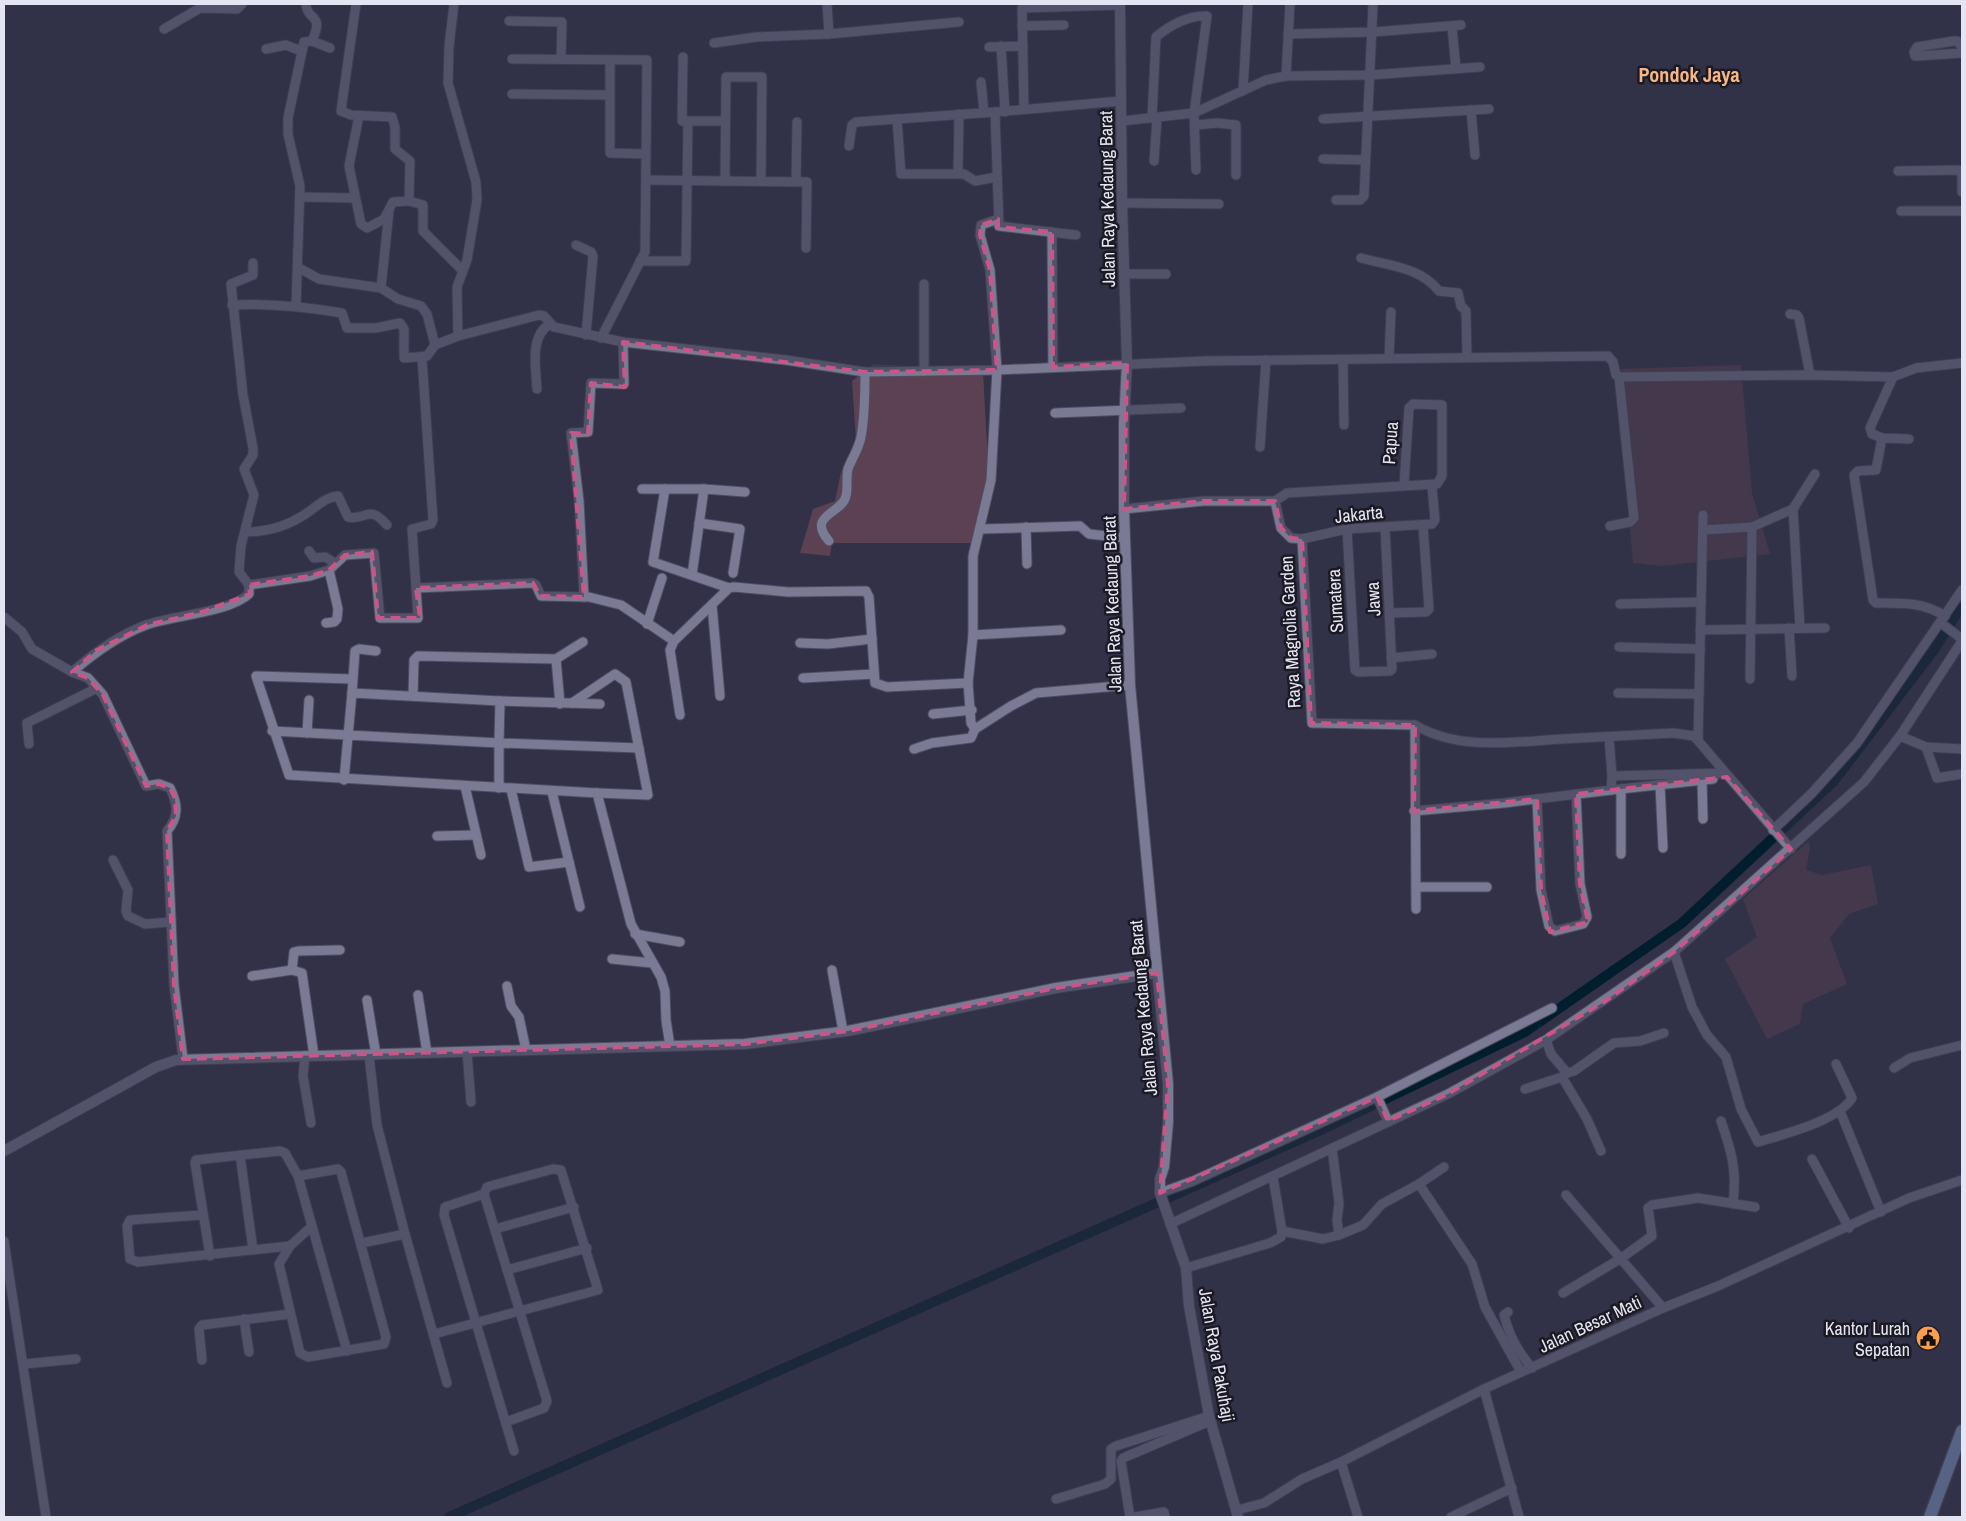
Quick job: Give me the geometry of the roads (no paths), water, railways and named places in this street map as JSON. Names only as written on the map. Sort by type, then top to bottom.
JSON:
[{"type":"main road","points":[[1930,1517],[1962,1431]]},
{"type":"street","points":[[164,29],[200,8],[236,9],[242,4]]},
{"type":"street","points":[[306,4],[306,8],[318,23],[312,41]]},
{"type":"street","points":[[356,4],[340,106],[342,113],[390,117],[393,119],[395,149],[410,161],[409,201]]},
{"type":"street","points":[[454,4],[449,48],[448,83],[476,182],[477,200],[467,260],[456,287],[458,336]]},
{"type":"street","points":[[828,4],[829,34]]},
{"type":"street","points":[[1024,109],[1022,6],[1120,4]]},
{"type":"street","name":"Jalan Raya Kedaung Barat","points":[[1120,4],[1122,203],[1127,364],[1124,411],[1124,509],[1130,686],[1168,1084],[1168,1122],[1164,1167],[1160,1179],[1161,1196]]},
{"type":"street","points":[[1243,91],[1248,4]]},
{"type":"street","points":[[1286,76],[1290,4]]},
{"type":"street","points":[[1336,200],[1360,200],[1363,198],[1366,117],[1374,4]]},
{"type":"street","points":[[1154,161],[1156,37],[1165,29],[1195,16],[1207,16],[1194,113],[1196,170]]},
{"type":"street","points":[[509,21],[562,22],[562,59]]},
{"type":"street","points":[[714,43],[756,37],[829,34],[959,22]]},
{"type":"street","points":[[1022,26],[1064,25]]},
{"type":"street","points":[[1288,34],[1373,32],[1456,25],[1456,69]]},
{"type":"street","points":[[296,307],[300,181],[295,169],[288,134],[288,118],[304,41],[312,41],[330,48]]},
{"type":"street","points":[[1962,48],[1957,41],[1954,41],[1916,47],[1914,52],[1915,56],[1962,53]]},
{"type":"street","points":[[266,49],[286,45],[301,51]]},
{"type":"street","points":[[1001,46],[1005,112]]},
{"type":"street","points":[[989,48],[1023,46]]},
{"type":"street","points":[[683,57],[682,121],[725,121]]},
{"type":"street","points":[[512,59],[647,60],[645,252],[601,338]]},
{"type":"street","points":[[610,60],[610,153],[646,154]]},
{"type":"street","points":[[1122,120],[1194,113],[1266,80],[1286,76],[1370,75],[1480,68]]},
{"type":"street","points":[[725,180],[726,77],[762,77],[761,181]]},
{"type":"street","points":[[981,82],[984,113]]},
{"type":"street","points":[[512,94],[610,95]]},
{"type":"street","points":[[849,146],[854,122],[1005,112],[1121,101]]},
{"type":"street","points":[[1323,119],[1490,109]]},
{"type":"street","points":[[1471,110],[1475,155]]},
{"type":"street","points":[[995,112],[998,219],[1001,227],[1076,235]]},
{"type":"street","points":[[958,173],[959,114]]},
{"type":"street","points":[[360,116],[350,159],[363,228],[380,221],[393,202],[409,201],[423,205],[422,231],[462,270]]},
{"type":"street","points":[[897,119],[902,174],[958,173],[964,174],[975,181],[997,177]]},
{"type":"street","points":[[640,261],[686,261],[688,121]]},
{"type":"street","points":[[796,181],[797,122]]},
{"type":"street","points":[[1195,125],[1217,123],[1236,125],[1236,175]]},
{"type":"street","points":[[1323,159],[1365,160]]},
{"type":"street","points":[[1898,171],[1959,170],[1962,175],[1962,192]]},
{"type":"street","points":[[646,180],[807,182],[806,248]]},
{"type":"street","points":[[300,197],[356,198]]},
{"type":"street","points":[[1122,203],[1219,204]]},
{"type":"street","points":[[381,288],[389,210]]},
{"type":"street","points":[[1901,211],[1962,211]]},
{"type":"street","points":[[975,729],[971,723],[972,710],[968,683],[973,635],[973,556],[991,480],[997,370],[990,270],[980,234],[981,225],[998,219]]},
{"type":"street","points":[[1052,232],[1053,368]]},
{"type":"street","points":[[576,245],[593,255],[586,335]]},
{"type":"street","points":[[1361,258],[1420,273],[1431,280],[1439,291],[1458,293],[1461,306],[1466,311],[1467,356]]},
{"type":"street","points":[[72,672],[95,651],[147,624],[202,612],[243,598],[249,594],[250,585],[239,572],[241,546],[254,495],[244,469],[253,452],[243,395],[240,351],[232,305],[231,284],[253,275],[253,263]]},
{"type":"street","points":[[298,268],[320,279],[381,288],[398,299],[424,308],[435,346]]},
{"type":"street","points":[[1124,274],[1166,274]]},
{"type":"street","points":[[924,284],[924,371]]},
{"type":"street","points":[[232,305],[296,307],[342,313],[347,328],[376,328],[400,323],[404,329],[404,358],[422,358],[430,354],[435,346],[458,336],[539,315],[544,316],[554,327],[601,338],[786,360],[865,372],[997,370],[1266,360],[1389,358],[1407,360],[1467,356],[1608,356],[1613,362],[1616,375],[1619,377],[1634,518],[1630,522],[1610,526]]},
{"type":"street","points":[[1389,358],[1390,312]]},
{"type":"street","points":[[1790,314],[1797,315],[1799,318],[1810,375]]},
{"type":"street","points":[[537,389],[536,350],[538,339],[544,328],[550,324]]},
{"type":"street","points":[[584,597],[579,501],[571,433],[588,432],[591,383],[624,384],[624,342]]},
{"type":"street","points":[[250,585],[302,578],[332,567],[345,555],[374,552],[380,618],[418,618],[412,529],[431,524],[433,520],[422,358]]},
{"type":"street","points":[[1260,447],[1266,360]]},
{"type":"street","points":[[1343,360],[1344,425]]},
{"type":"street","points":[[1619,377],[1810,375],[1893,377],[1916,368],[1962,363]]},
{"type":"street","points":[[828,541],[822,534],[821,526],[826,517],[843,503],[846,497],[848,470],[861,438],[865,372]]},
{"type":"street","points":[[1893,377],[1870,428],[1872,434],[1882,438],[1908,439]]},
{"type":"street","name":"Papua","points":[[1404,485],[1409,408],[1413,404],[1442,405],[1442,476],[1437,484],[1432,486]]},
{"type":"street","points":[[1055,413],[1181,408]]},
{"type":"street","points":[[1169,1220],[1273,1177],[1387,1119],[1448,1094],[1546,1040],[1674,952],[1864,782],[1900,736],[1962,639],[1925,606],[1909,603],[1876,603],[1873,600],[1854,475],[1858,471],[1876,470],[1882,438]]},
{"type":"street","points":[[1703,530],[1752,526],[1793,509],[1815,474]]},
{"type":"street","name":"Jakarta","points":[[1124,509],[1203,501],[1275,501],[1287,493],[1404,485],[1432,486]]},
{"type":"street","points":[[1390,613],[1428,611],[1423,525],[1432,524],[1435,520],[1432,486]]},
{"type":"street","points":[[642,489],[704,489],[745,492]]},
{"type":"street","points":[[665,489],[653,562],[728,588],[788,592],[866,591],[869,597],[875,683],[887,687],[968,683]]},
{"type":"street","points":[[692,575],[704,489]]},
{"type":"street","points":[[245,532],[261,532],[273,529],[303,516],[331,497],[338,496],[348,518],[372,513],[378,515],[387,525]]},
{"type":"street","points":[[1275,501],[1281,528],[1291,538],[1302,539]]},
{"type":"street","points":[[1793,509],[1800,628]]},
{"type":"street","points":[[1698,740],[1703,515]]},
{"type":"street","points":[[699,523],[740,529],[732,573]]},
{"type":"street","name":"Jakarta","points":[[1302,539],[1347,529],[1423,525]]},
{"type":"street","points":[[981,528],[1080,526],[1089,534],[1125,538]]},
{"type":"street","points":[[1750,679],[1752,526]]},
{"type":"street","points":[[1026,527],[1027,564]]},
{"type":"street","name":"Jawa","points":[[1385,527],[1392,670]]},
{"type":"street","name":"Sumatera","points":[[1347,529],[1356,671],[1392,670]]},
{"type":"street","name":"Raya Magnolia Garden","points":[[1302,539],[1312,723],[1415,725]]},
{"type":"street","points":[[309,551],[314,558],[325,557],[332,567],[338,614],[334,622],[326,623]]},
{"type":"street","points":[[647,624],[662,578]]},
{"type":"street","points":[[416,588],[533,583],[536,585],[541,596],[584,597],[621,605],[674,641]]},
{"type":"street","points":[[680,715],[670,650],[674,641],[728,588]]},
{"type":"street","points":[[1774,831],[1857,743],[1944,622],[1962,590]]},
{"type":"street","points":[[1620,604],[1701,602]]},
{"type":"street","points":[[712,605],[720,696]]},
{"type":"street","points":[[4,617],[22,632],[32,648],[72,672],[88,678],[103,696],[146,786],[159,784],[170,788],[175,798],[176,816],[167,830],[174,985],[183,1059]]},
{"type":"street","points":[[1789,628],[1792,676]]},
{"type":"street","points":[[1700,630],[1825,628]]},
{"type":"street","points":[[973,635],[1061,630]]},
{"type":"street","points":[[800,643],[828,644],[872,639]]},
{"type":"street","points":[[413,696],[414,660],[418,656],[556,659],[583,642]]},
{"type":"street","points":[[1619,647],[1700,649]]},
{"type":"street","points":[[344,780],[355,651],[376,651]]},
{"type":"street","points":[[1392,658],[1432,654]]},
{"type":"street","points":[[556,659],[560,704]]},
{"type":"street","points":[[352,678],[256,676],[272,731],[288,775],[552,792],[648,795],[626,682],[615,674],[572,703]]},
{"type":"street","points":[[802,678],[874,674]]},
{"type":"street","points":[[914,749],[932,743],[970,738],[975,729],[1036,692],[1130,686]]},
{"type":"street","points":[[29,744],[27,723],[97,688]]},
{"type":"street","points":[[352,693],[560,704],[600,704]]},
{"type":"street","points":[[1618,693],[1699,694]]},
{"type":"street","points":[[307,733],[310,700]]},
{"type":"street","points":[[499,788],[500,701]]},
{"type":"street","points":[[933,714],[972,710]]},
{"type":"street","points":[[1416,909],[1415,725],[1454,740],[1491,743],[1673,733],[1694,736],[1790,848]]},
{"type":"street","points":[[272,731],[639,748]]},
{"type":"street","points":[[1900,736],[1926,747],[1962,749]]},
{"type":"street","points":[[1609,737],[1612,776],[1611,790]]},
{"type":"street","points":[[1926,747],[1937,778],[1962,774]]},
{"type":"street","points":[[1612,776],[1726,775]]},
{"type":"street","points":[[1414,811],[1660,785],[1726,775]]},
{"type":"street","points":[[1702,780],[1703,820]]},
{"type":"street","points":[[1660,785],[1663,848]]},
{"type":"street","points":[[465,786],[481,855]]},
{"type":"street","points":[[511,789],[529,868],[569,862]]},
{"type":"street","points":[[1621,789],[1621,854]]},
{"type":"street","points":[[552,792],[580,907]]},
{"type":"street","points":[[597,793],[626,909],[636,934],[665,991],[666,1020],[670,1046]]},
{"type":"street","points":[[1537,799],[1541,890],[1549,926],[1555,931],[1583,924],[1587,917],[1580,884],[1576,794]]},
{"type":"street","points":[[437,836],[476,835]]},
{"type":"street","points":[[113,860],[128,890],[126,911],[128,916],[145,924],[170,922]]},
{"type":"street","points":[[1416,887],[1487,887]]},
{"type":"street","points":[[636,934],[680,942]]},
{"type":"street","points":[[292,970],[292,957],[296,951],[340,950]]},
{"type":"street","points":[[1674,952],[1692,1007],[1707,1035],[1726,1057],[1741,1109],[1758,1142],[1796,1130],[1840,1111],[1848,1105],[1852,1098],[1836,1064]]},
{"type":"street","points":[[612,958],[652,963]]},
{"type":"street","points":[[252,976],[292,970],[302,973],[309,1056],[303,1076],[311,1124]]},
{"type":"street","points":[[832,970],[843,1031]]},
{"type":"street","points":[[4,1151],[156,1067],[183,1059],[745,1044],[843,1031],[1056,988],[1157,973]]},
{"type":"street","points":[[507,986],[511,1006],[519,1016],[526,1050]]},
{"type":"street","points":[[418,995],[427,1053]]},
{"type":"street","points":[[367,1000],[377,1125],[405,1234],[447,1383]]},
{"type":"street","points":[[1161,1196],[1378,1098],[1552,1008]]},
{"type":"street","points":[[1525,1089],[1574,1071],[1614,1043],[1640,1041],[1664,1033]]},
{"type":"street","points":[[1546,1040],[1551,1054],[1565,1075],[1601,1151]]},
{"type":"street","points":[[1894,1068],[1910,1058],[1962,1045]]},
{"type":"street","points":[[467,1052],[471,1102]]},
{"type":"street","points":[[1378,1098],[1387,1119]]},
{"type":"street","points":[[1840,1111],[1881,1212]]},
{"type":"street","points":[[1721,1121],[1734,1159],[1735,1184],[1733,1204]]},
{"type":"street","points":[[1332,1148],[1339,1203],[1337,1220],[1339,1235]]},
{"type":"street","points":[[210,1256],[202,1215],[196,1160],[280,1151],[285,1153],[298,1176],[347,1351]]},
{"type":"street","points":[[240,1155],[253,1250]]},
{"type":"street","points":[[1812,1159],[1849,1228]]},
{"type":"street","points":[[1282,1231],[1323,1239],[1339,1235],[1363,1225],[1382,1204],[1419,1184],[1444,1167]]},
{"type":"street","points":[[298,1176],[334,1169],[340,1171],[362,1243],[386,1340],[382,1345],[303,1356],[300,1353],[279,1264],[290,1246],[312,1227]]},
{"type":"street","points":[[434,1334],[477,1322],[520,1312],[597,1291],[598,1287],[587,1248],[562,1171],[556,1169],[490,1186],[484,1194],[445,1207],[444,1215],[477,1322],[514,1452]]},
{"type":"street","points":[[1186,1268],[1270,1243],[1281,1237],[1282,1231],[1273,1177]]},
{"type":"street","name":"Jalan Besar Mati","points":[[1237,1514],[1264,1503],[1302,1478],[1341,1462],[1484,1389],[1662,1308],[1718,1286],[1849,1228],[1909,1198],[1962,1180]]},
{"type":"street","points":[[1419,1184],[1472,1264],[1485,1307],[1521,1372]]},
{"type":"street","points":[[484,1194],[546,1404],[544,1408],[506,1422]]},
{"type":"street","points":[[1566,1195],[1662,1308]]},
{"type":"street","name":"Jalan Raya Pakuhaji","points":[[1161,1196],[1186,1268],[1189,1306],[1210,1419],[1237,1514]]},
{"type":"street","points":[[1563,1293],[1620,1259],[1652,1236],[1648,1208],[1652,1205],[1698,1198],[1755,1207]]},
{"type":"street","points":[[495,1229],[574,1207]]},
{"type":"street","points":[[202,1215],[130,1220],[127,1226],[130,1258],[138,1262],[210,1256],[290,1246]]},
{"type":"street","points":[[362,1243],[405,1234]]},
{"type":"street","points":[[4,1241],[46,1517]]},
{"type":"street","points":[[508,1270],[587,1248]]},
{"type":"street","points":[[1508,1312],[1504,1315],[1506,1324],[1517,1351],[1532,1368]]},
{"type":"street","points":[[202,1360],[199,1329],[202,1325],[290,1314]]},
{"type":"street","points":[[244,1319],[249,1352]]},
{"type":"street","points":[[24,1364],[76,1359]]},
{"type":"street","points":[[1484,1389],[1519,1517]]},
{"type":"street","points":[[1056,1499],[1095,1487],[1111,1479],[1111,1449],[1116,1446],[1210,1419]]},
{"type":"street","points":[[1130,1517],[1122,1474],[1121,1462],[1123,1458],[1210,1419]]},
{"type":"street","points":[[1341,1462],[1358,1517]]},
{"type":"street","points":[[1451,1517],[1512,1488]]},
{"type":"street","points":[[1135,1517],[1164,1512],[1165,1517]]},
{"type":"waterway","points":[[449,1517],[1321,1130],[1525,1032],[1682,923],[1834,781],[1934,650],[1962,605]]},
{"type":"place","name":"Kantor Lurah Sepatan","points":[[1928,1338]]},
{"type":"district","name":"Pondok Jaya","points":[[1689,74]]}]
